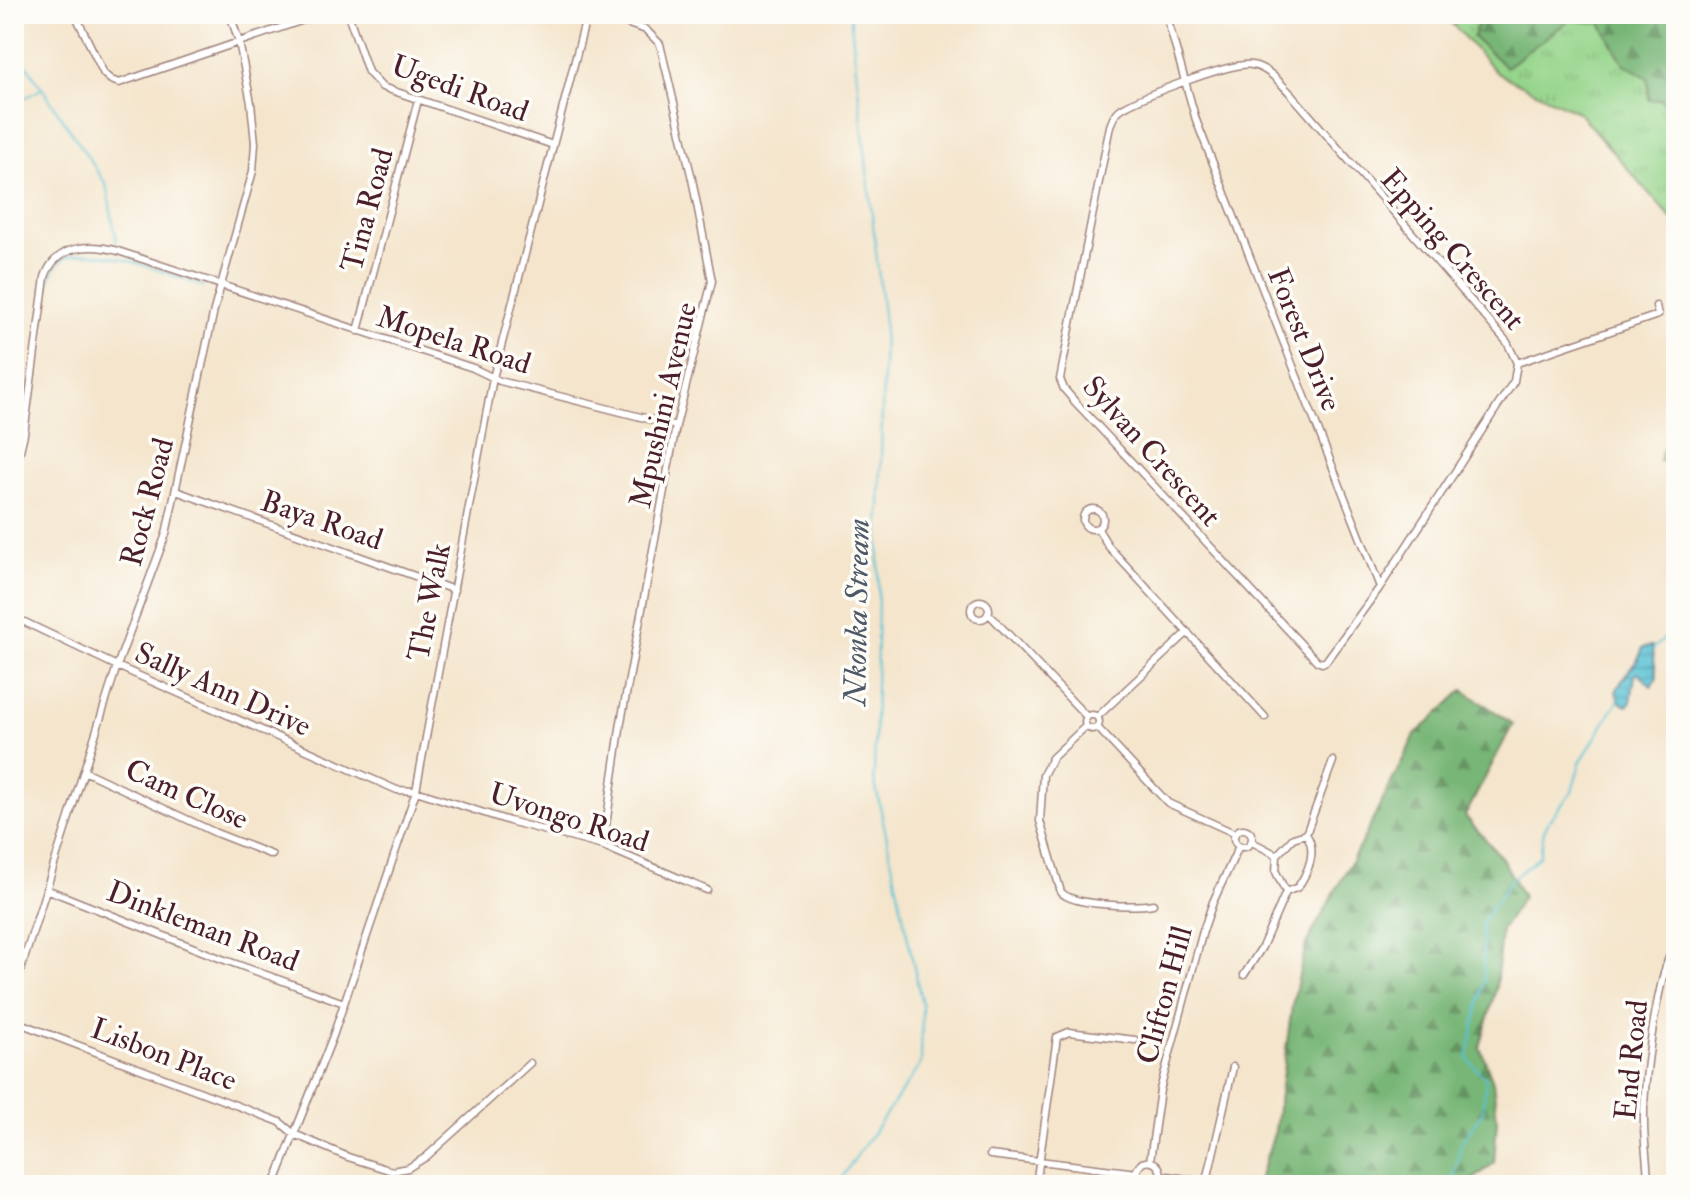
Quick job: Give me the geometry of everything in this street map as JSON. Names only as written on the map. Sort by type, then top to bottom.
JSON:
[{"type":"street","points":[[75,14],[104,74],[119,83],[321,14]]},
{"type":"street","name":"Rock Road","points":[[14,991],[117,666],[162,548],[255,155],[251,103],[230,14]]},
{"type":"street","name":"Ugedi Road","points":[[348,14],[363,62],[373,80],[382,87],[553,145]]},
{"type":"street","name":"The Walk","points":[[274,1185],[344,1003],[416,791],[493,378],[587,14]]},
{"type":"street","name":"Mpushini Avenue","points":[[599,14],[646,30],[660,44],[711,269],[710,297],[676,426],[621,722],[603,846]]},
{"type":"street","name":"Forest Drive","points":[[1166,14],[1183,84],[1380,587]]},
{"type":"street","name":"Epping Crescent","points":[[1183,84],[1238,65],[1257,66],[1275,77],[1507,342],[1517,363],[1514,381],[1380,587]]},
{"type":"street","name":"Sylvan Crescent","points":[[1183,84],[1122,107],[1115,114],[1110,126],[1060,379],[1077,404],[1322,663],[1380,587]]},
{"type":"street","name":"Tina Road","points":[[358,331],[418,100]]},
{"type":"street","name":"Mopela Road","points":[[14,476],[24,434],[47,269],[56,258],[78,248],[106,248],[473,368],[493,378],[676,426]]},
{"type":"street","points":[[1517,363],[1658,315],[1656,306]]},
{"type":"street","name":"Baya Road","points":[[176,491],[454,590]]},
{"type":"street","points":[[1098,529],[1109,547],[1265,717]]},
{"type":"street","points":[[988,613],[1087,717],[1086,726],[1052,758],[1043,775],[1040,821],[1061,892],[1069,899],[1138,906],[1153,904]]},
{"type":"street","name":"Sally Ann Drive","points":[[14,617],[397,790],[416,791]]},
{"type":"street","points":[[1188,632],[1097,717],[1097,727],[1168,803],[1234,833]]},
{"type":"street","points":[[1087,717],[1097,717]]},
{"type":"street","points":[[1086,726],[1097,727]]},
{"type":"street","points":[[1306,834],[1333,761]]},
{"type":"street","name":"Cam Close","points":[[84,771],[216,833],[272,855]]},
{"type":"street","name":"Uvongo Road","points":[[416,791],[509,821],[603,846],[707,890]]},
{"type":"street","points":[[1246,829],[1253,836],[1252,842],[1245,847],[1239,846],[1234,833],[1246,829]]},
{"type":"street","points":[[1286,892],[1276,872],[1277,855],[1293,838],[1306,834]]},
{"type":"street","points":[[1244,975],[1262,947],[1286,892],[1298,887],[1311,861],[1310,840],[1306,834]]},
{"type":"street","points":[[1252,842],[1277,855]]},
{"type":"street","name":"Clifton Hill","points":[[1150,1161],[1160,1090],[1203,931],[1239,846]]},
{"type":"street","name":"Dinkleman Road","points":[[46,889],[222,959],[344,1003]]},
{"type":"street","name":"End Road","points":[[1648,1185],[1643,1126],[1645,1096],[1664,974],[1676,942]]},
{"type":"street","name":"Lisbon Place","points":[[14,1021],[280,1122],[294,1134],[385,1169],[408,1168],[426,1157],[530,1063]]},
{"type":"street","points":[[1036,1185],[1057,1037],[1069,1032],[1135,1040]]},
{"type":"street","points":[[1161,1175],[1206,1183],[1233,1067]]},
{"type":"street","points":[[990,1155],[1137,1173]]},
{"type":"street","points":[[1150,1161],[1160,1168],[1161,1175],[1157,1182],[1149,1185],[1139,1181],[1137,1173],[1142,1163],[1150,1161]]},
{"type":"green space","points":[[1443,14],[1676,14],[1676,224],[1579,113],[1497,73]]},
{"type":"green space","points":[[1482,14],[1676,14],[1676,121],[1661,99],[1649,100],[1648,78],[1623,63],[1601,23],[1570,20],[1506,67],[1473,37]]},
{"type":"green space","points":[[1676,411],[1676,454],[1659,461]]},
{"type":"green space","points":[[1463,690],[1513,724],[1465,816],[1502,858],[1523,897],[1501,930],[1496,988],[1480,1047],[1493,1082],[1497,1119],[1494,1163],[1466,1185],[1257,1185],[1275,1131],[1292,1006],[1306,944],[1363,840],[1415,735]]},
{"type":"water","points":[[1652,646],[1657,677],[1651,686],[1639,673],[1635,675],[1631,702],[1627,706],[1621,703],[1616,692],[1638,660],[1643,647]]},
{"type":"waterway","name":"Nkonka Stream","points":[[841,1185],[840,1180],[921,1064],[922,1005],[874,778],[884,324],[850,14]]},
{"type":"waterway","points":[[14,46],[106,184],[117,243]]},
{"type":"waterway","points":[[14,104],[41,89]]},
{"type":"waterway","points":[[41,337],[50,280],[57,265],[69,257],[106,255],[203,286]]},
{"type":"waterway","points":[[1652,650],[1676,628]]},
{"type":"waterway","points":[[1449,1185],[1455,1174],[1461,1143],[1483,1111],[1486,1079],[1467,1058],[1484,981],[1482,923],[1510,881],[1540,856],[1544,831],[1550,819],[1572,792],[1580,763],[1619,699]]}]
